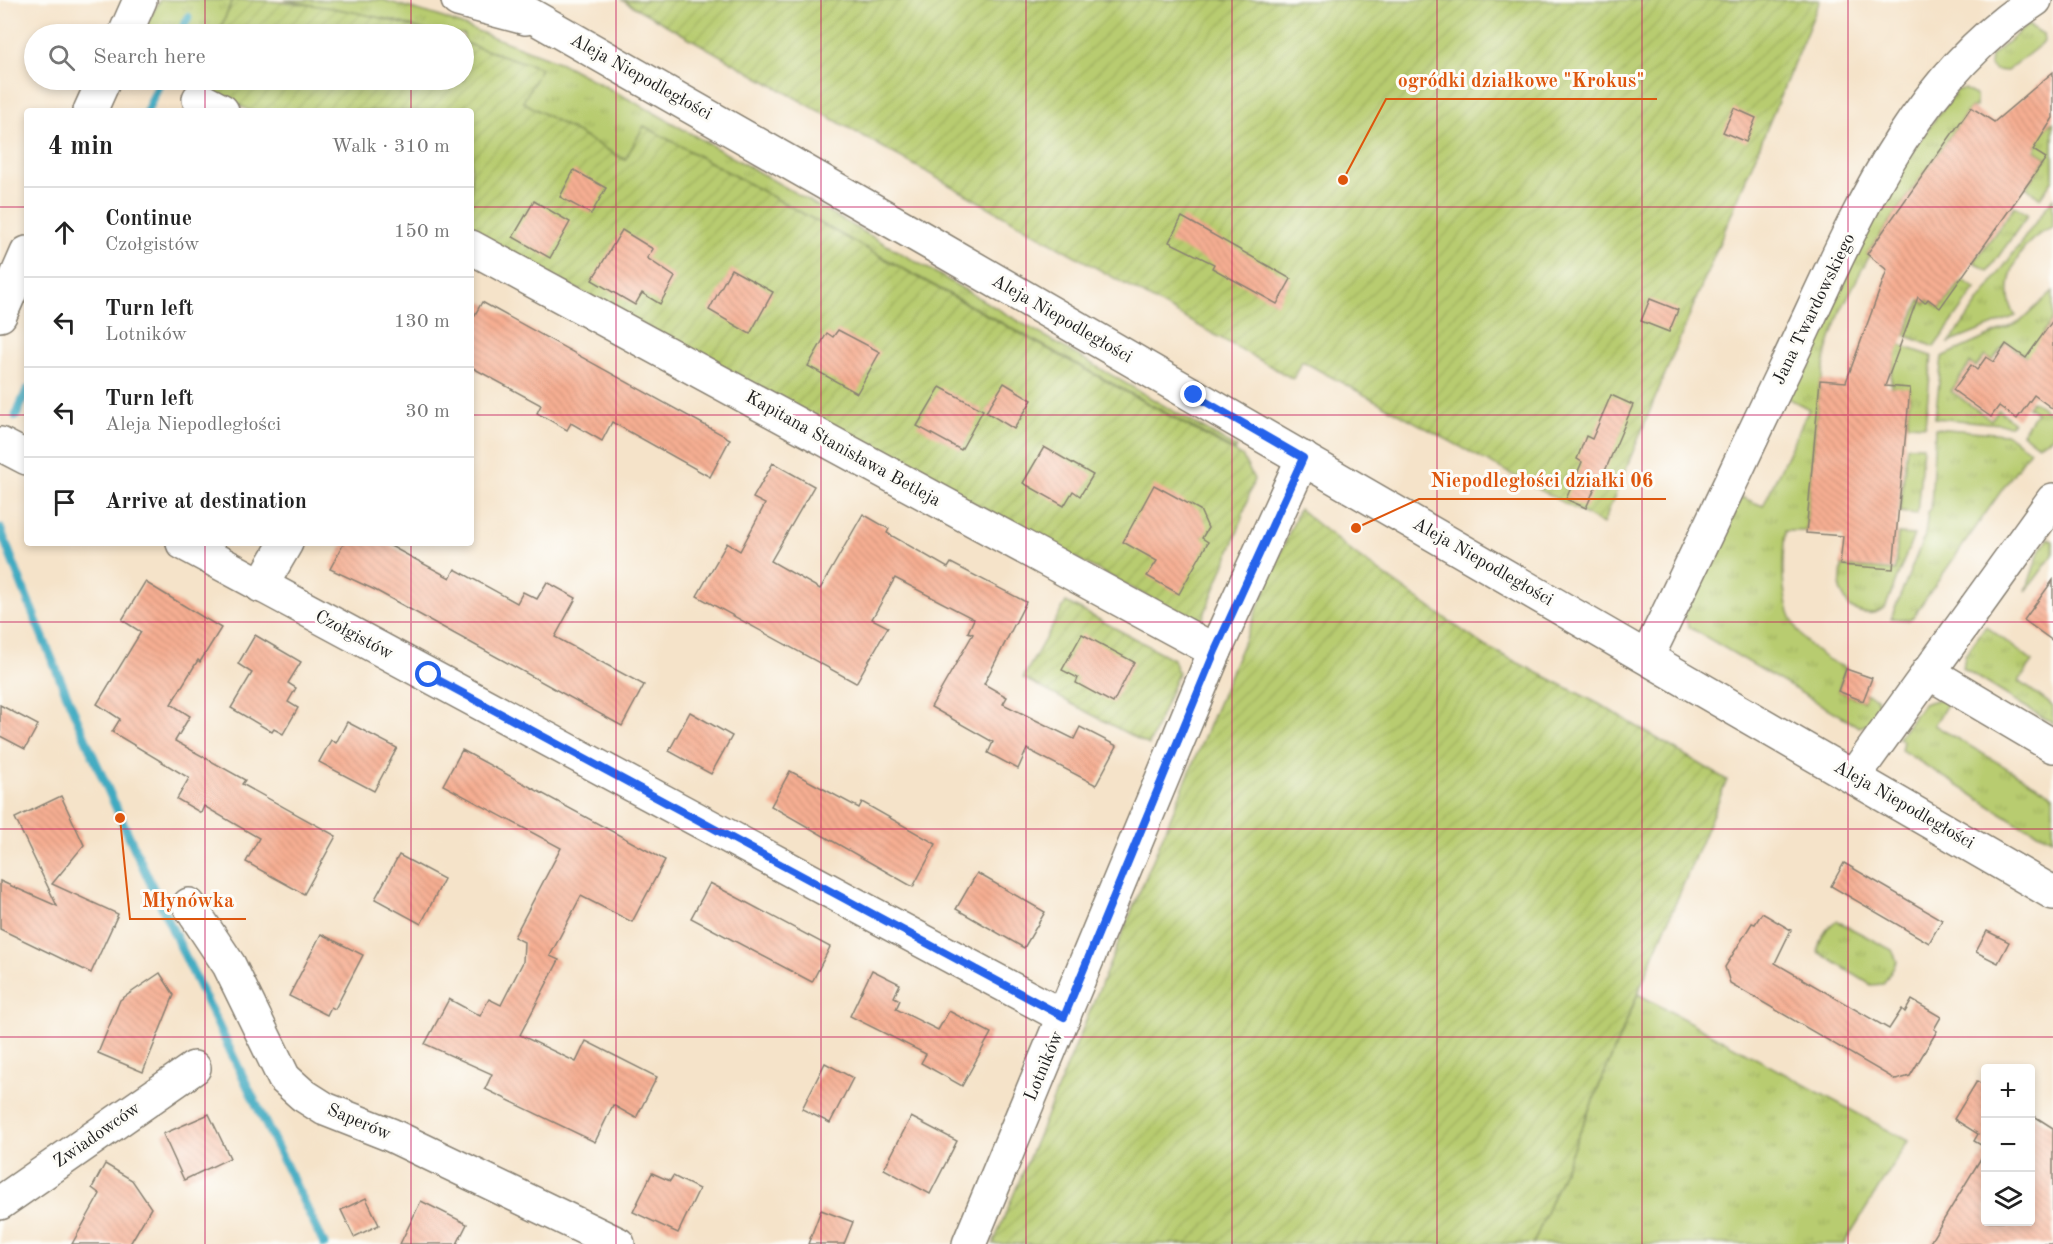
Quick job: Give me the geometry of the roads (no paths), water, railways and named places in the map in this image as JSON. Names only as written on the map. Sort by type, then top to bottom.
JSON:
[{"type":"street","points":[[129,24],[140,0]]},
{"type":"street","name":"Aleja Niepodległości","points":[[458,0],[536,21]]},
{"type":"street","name":"Aleja Niepodległości","points":[[504,0],[536,21],[591,48],[1303,458],[2053,893]]},
{"type":"street","name":"Jana Twardowskiego","points":[[1647,657],[1831,272],[1897,144],[1939,87],[1979,44],[2035,0]]},
{"type":"street","points":[[91,108],[99,90]]},
{"type":"street","name":"Kapitana Stanisława Betleja","points":[[474,249],[1215,651]]},
{"type":"street","points":[[0,315],[15,264]]},
{"type":"street","points":[[0,444],[24,456]]},
{"type":"street","name":"Lotników","points":[[969,1244],[1215,651],[1303,458]]},
{"type":"street","points":[[1854,776],[2053,500]]},
{"type":"street","name":"Czołgistów","points":[[188,546],[1064,1017]]},
{"type":"street","points":[[261,586],[284,546]]},
{"type":"street","points":[[1928,672],[2053,746]]},
{"type":"street","name":"Saperów","points":[[189,905],[229,965],[284,1078],[303,1095],[325,1108],[391,1134],[618,1244]]},
{"type":"street","name":"Zwiadowców","points":[[0,1203],[194,1068]]},
{"type":"waterway","points":[[185,24],[188,17]]},
{"type":"waterway","points":[[148,108],[156,90]]},
{"type":"waterway","points":[[16,416],[24,397]]},
{"type":"waterway","points":[[0,528],[73,710],[113,800],[196,979],[324,1244]]},
{"type":"place","name":"ogródki działkowe \"Krokus\"","points":[[1343,180]]},
{"type":"place","name":"Niepodległości działki 06","points":[[1356,528]]},
{"type":"place","name":"Młynówka","points":[[120,818]]}]
